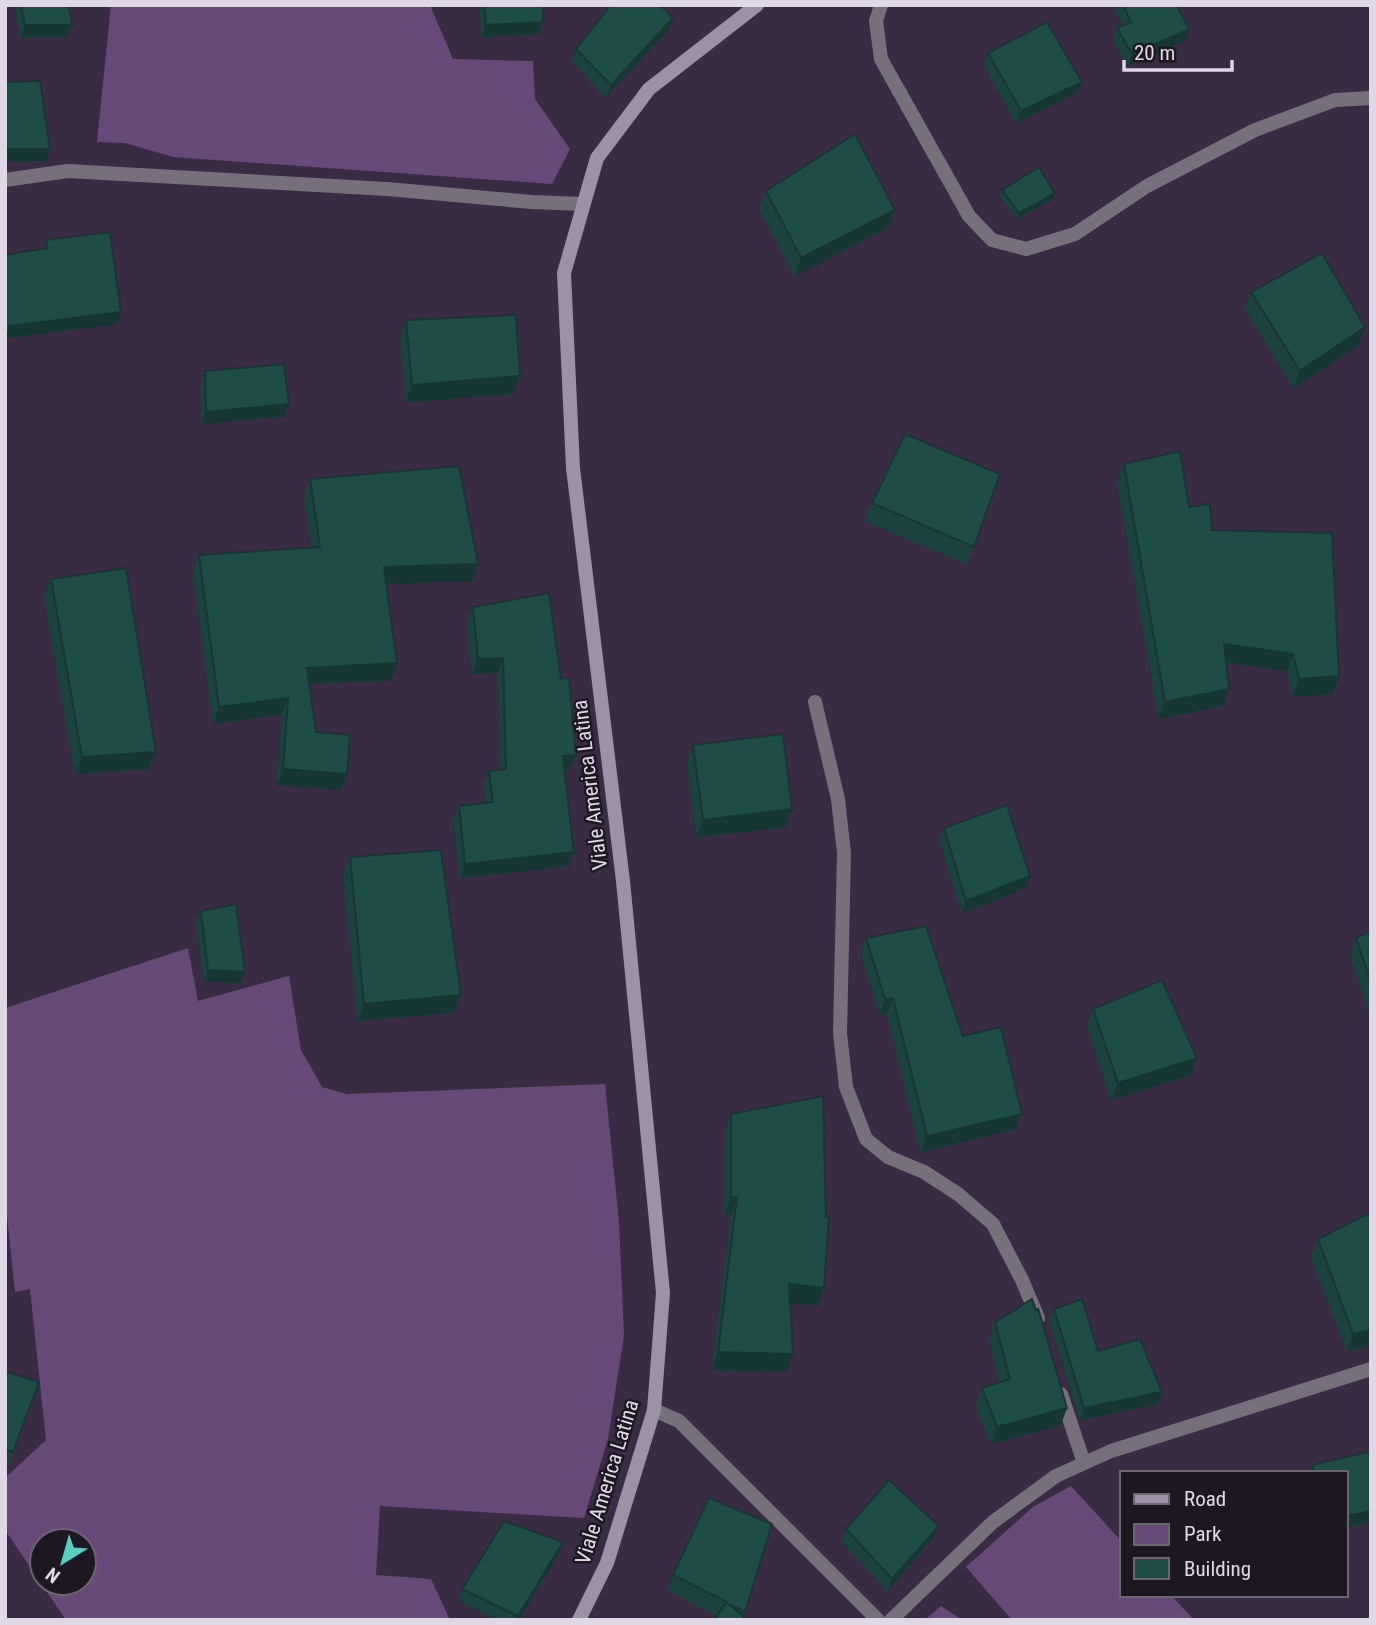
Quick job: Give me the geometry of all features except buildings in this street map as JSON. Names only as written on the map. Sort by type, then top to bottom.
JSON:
[{"type":"main road","name":"Viale America Latina","points":[[579,1620],[607,1563],[654,1410],[663,1293],[623,881],[573,468],[564,273],[597,158],[649,89],[757,5]]},
{"type":"street","points":[[881,5],[876,22],[881,59],[969,216],[992,240],[1026,248],[1075,234],[1147,186],[1255,130],[1335,100],[1371,98]]},
{"type":"street","points":[[5,180],[68,171],[387,189],[583,204]]},
{"type":"street","points":[[815,702],[838,799],[844,853],[840,1033],[846,1087],[866,1139],[888,1157],[923,1172],[958,1194],[993,1224],[1022,1280],[1044,1332]]},
{"type":"street","points":[[891,1620],[993,1521],[1056,1476],[1111,1451],[1371,1368]]},
{"type":"street","points":[[1058,1382],[1084,1462]]},
{"type":"street","points":[[654,1410],[679,1421],[878,1620]]},
{"type":"green space","points":[[111,5],[430,5],[453,59],[533,61],[535,99],[570,149],[552,184],[173,157],[125,143],[97,142]]},
{"type":"green space","points":[[188,948],[198,1001],[289,976],[301,1050],[322,1087],[346,1094],[605,1084],[619,1222],[624,1335],[608,1439],[584,1518],[380,1506],[376,1575],[431,1579],[450,1620],[66,1620],[50,1597],[98,1597],[98,1527],[28,1527],[28,1564],[5,1530],[5,1478],[46,1440],[30,1289],[15,1292],[5,1197],[5,1008]]},
{"type":"green space","points":[[1071,1486],[1120,1540],[1120,1597],[1173,1597],[1194,1620],[1012,1620],[966,1567],[1033,1507]]},
{"type":"green space","points":[[941,1606],[962,1620],[925,1620]]}]
